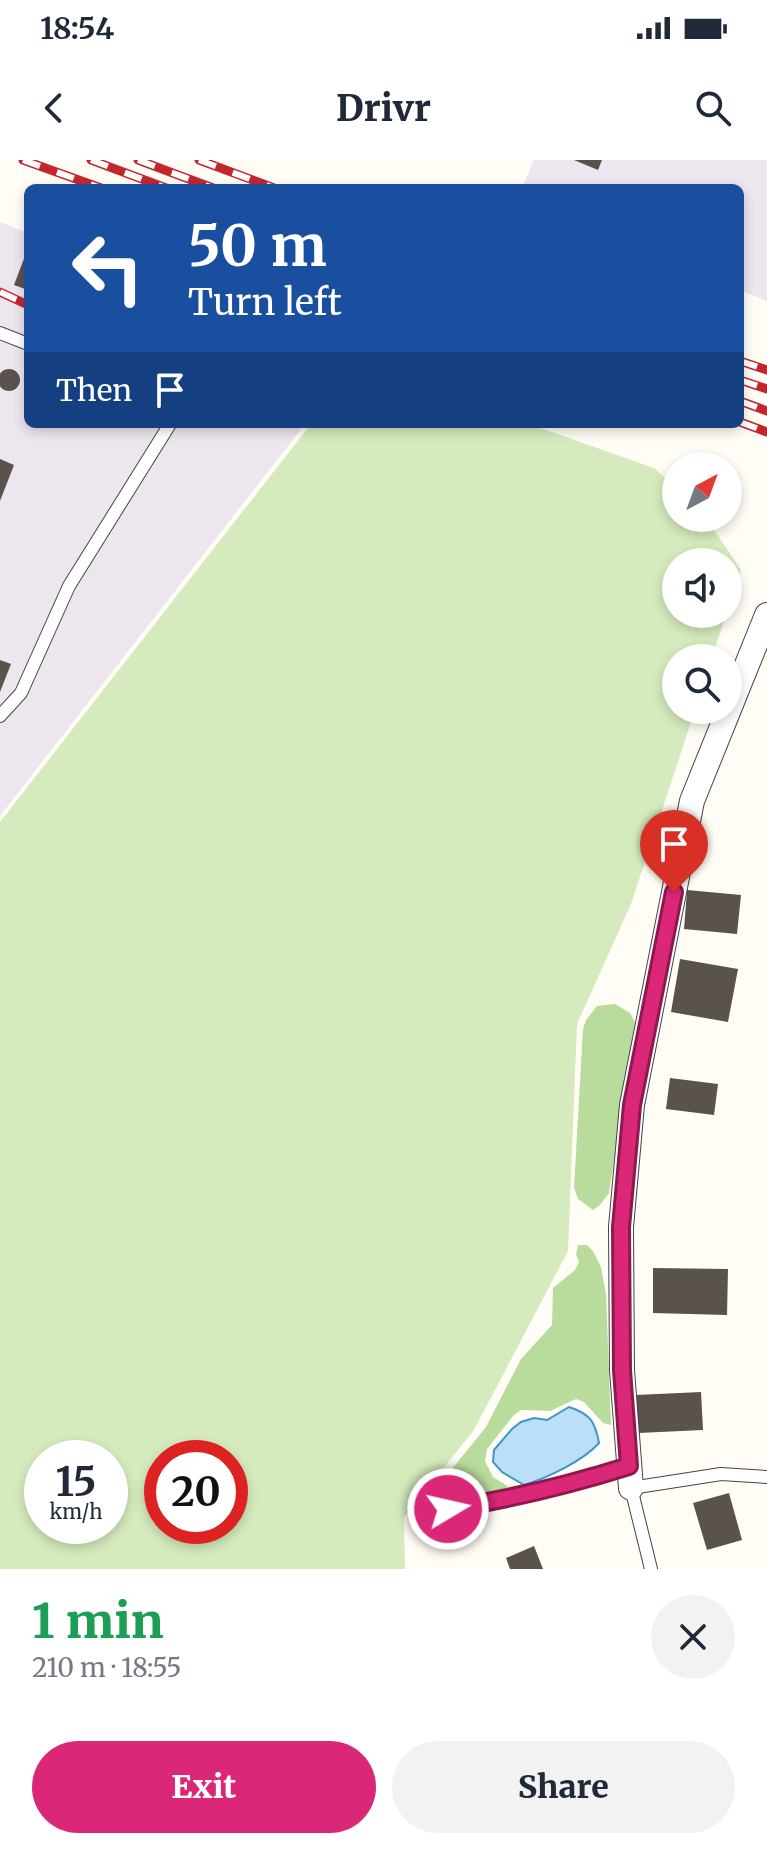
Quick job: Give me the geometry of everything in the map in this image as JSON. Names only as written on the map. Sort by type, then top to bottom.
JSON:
[{"type":"street","points":[[630,1477],[622,1370],[621,1227],[632,1105],[692,801],[767,615]]},
{"type":"lane","points":[[0,333],[24,342]]},
{"type":"lane","points":[[0,716],[21,693],[69,586],[168,428]]},
{"type":"lane","points":[[448,1509],[578,1483],[630,1477],[721,1474],[767,1477]]},
{"type":"lane","points":[[630,1477],[651,1569]]},
{"type":"shaded area","points":[[534,160],[767,160],[767,301],[744,292],[744,184],[524,184]]},
{"type":"shaded area","points":[[0,222],[24,231],[24,428],[302,428],[0,816]]},
{"type":"green space","points":[[308,428],[540,428],[654,468],[662,475],[662,532],[715,532],[726,548],[662,548],[662,628],[722,628],[716,644],[662,644],[662,724],[690,724],[631,904],[577,1024],[568,1251],[474,1430],[404,1517],[405,1569],[0,1569],[0,822]]},
{"type":"green space","points":[[615,1004],[630,1013],[635,1022],[609,1193],[593,1210],[578,1199],[574,1188],[583,1029],[597,1006]]},
{"type":"green space","points":[[578,1245],[587,1245],[593,1251],[601,1267],[606,1294],[611,1425],[603,1423],[584,1402],[576,1399],[550,1411],[521,1410],[487,1449],[485,1461],[493,1477],[509,1487],[478,1500],[462,1495],[451,1485],[448,1474],[486,1427],[521,1359],[552,1325],[553,1288],[575,1270],[579,1262],[576,1254]]},
{"type":"water","points":[[569,1407],[587,1416],[596,1429],[599,1443],[584,1456],[524,1485],[502,1472],[493,1462],[494,1450],[521,1422],[534,1418],[547,1420]]},
{"type":"building","points":[[574,160],[602,160],[598,170]]},
{"type":"building","points":[[24,259],[24,289],[14,285]]},
{"type":"building","points":[[9,369],[19,376],[17,388],[9,391],[1,388],[1,372]]},
{"type":"building","points":[[0,459],[14,465],[0,501]]},
{"type":"building","points":[[0,660],[11,664],[0,692]]},
{"type":"building","points":[[687,890],[741,895],[737,934],[684,929]]},
{"type":"building","points":[[680,959],[738,969],[728,1022],[671,1012]]},
{"type":"building","points":[[670,1078],[718,1084],[714,1115],[666,1109]]},
{"type":"building","points":[[653,1268],[728,1269],[727,1315],[653,1313]]},
{"type":"building","points":[[701,1392],[703,1430],[638,1433],[636,1395]]},
{"type":"building","points":[[729,1493],[742,1540],[707,1550],[693,1503]]},
{"type":"building","points":[[534,1546],[543,1569],[510,1569],[506,1558]]},
{"type":"railway","points":[[23,160],[90,184]]},
{"type":"railway","points":[[91,160],[155,184]]},
{"type":"railway","points":[[138,160],[202,184]]},
{"type":"railway","points":[[199,160],[263,184]]},
{"type":"railway","points":[[0,292],[24,303]]},
{"type":"railway","points":[[744,362],[767,370]]},
{"type":"railway","points":[[744,381],[767,389]]},
{"type":"railway","points":[[744,402],[767,411]]},
{"type":"railway","points":[[744,423],[767,432]]},
{"type":"route","points":[[448,1509],[578,1483],[629,1466],[622,1370],[621,1227],[632,1105],[674,892]]}]
